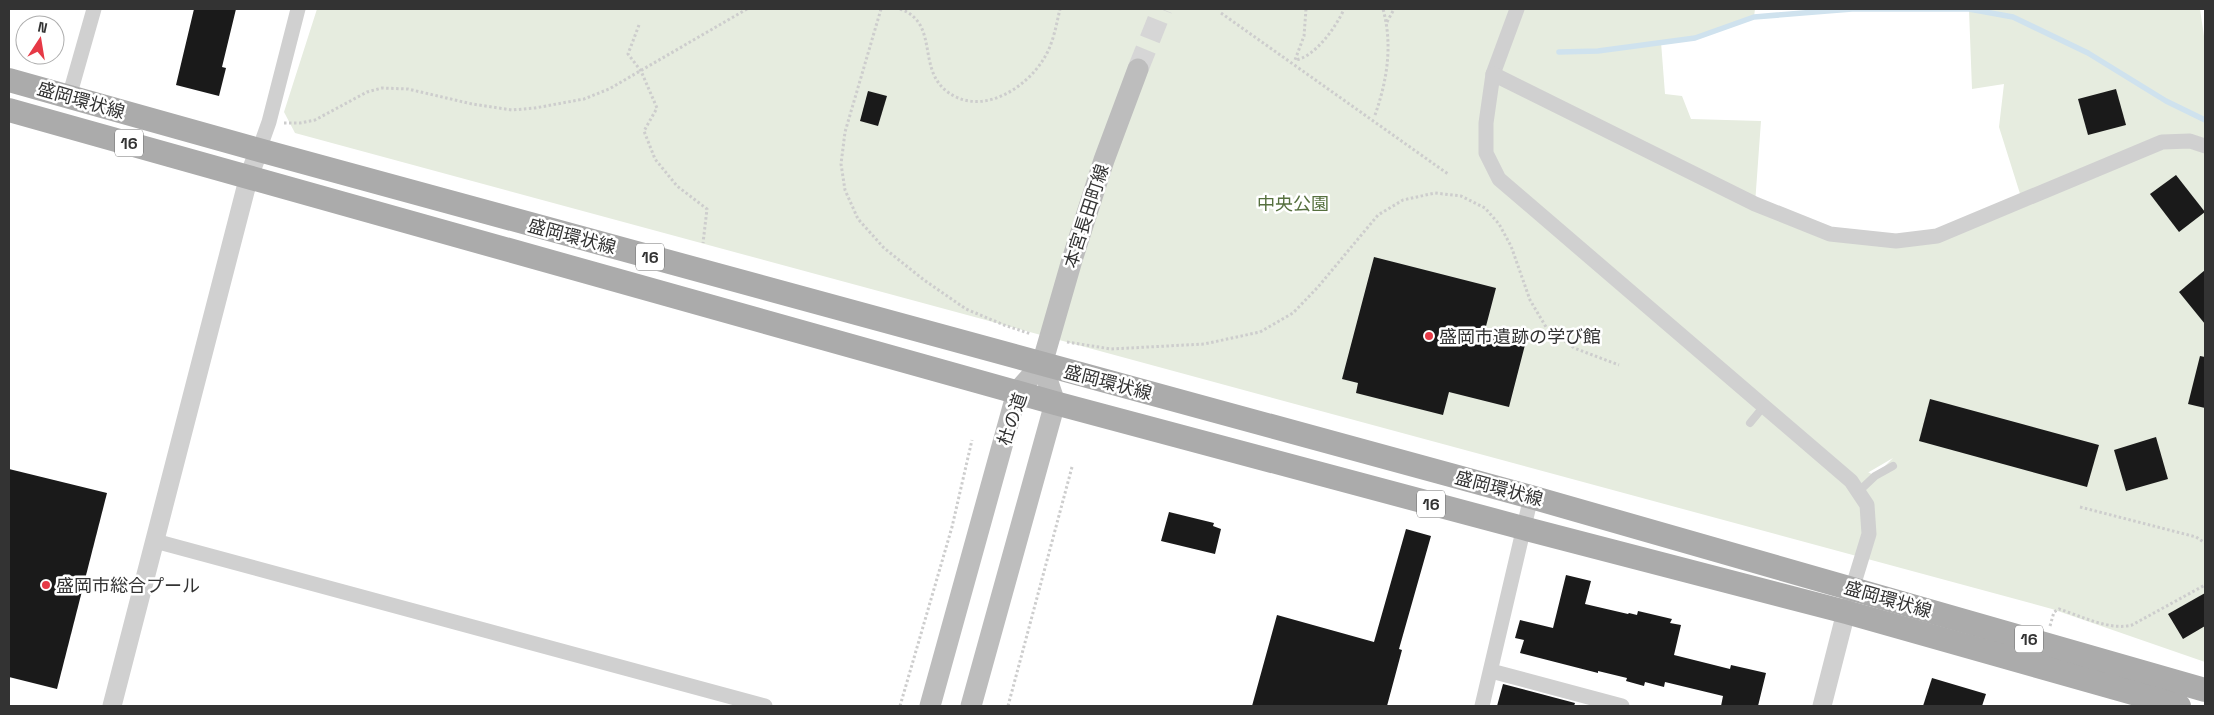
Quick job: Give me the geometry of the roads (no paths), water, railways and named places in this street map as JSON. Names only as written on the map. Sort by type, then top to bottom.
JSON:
[{"type":"main road","name":"本宮長田町線","points":[[1042,364],[1101,169],[1138,69]]},
{"type":"main road","name":"盛岡環状線","points":[[9,80],[258,150],[1531,497],[2205,690]]},
{"type":"main road","name":"盛岡環状線","points":[[9,110],[1055,403],[1846,612],[2125,699],[2179,706]]},
{"type":"main road","name":"杜の道","points":[[930,706],[1017,392],[1042,364],[1055,403],[971,706]]},
{"type":"street","points":[[70,97],[94,9]]},
{"type":"street","points":[[112,706],[249,176],[269,122],[298,9]]},
{"type":"street","points":[[1517,9],[1492,74],[1486,123],[1486,153],[1498,179],[1851,481],[1867,506],[1869,534],[1852,588],[1822,706]]},
{"type":"street","points":[[1492,74],[1755,204],[1830,234],[1896,241],[1937,236],[2162,142],[2190,141],[2205,146]]},
{"type":"street","points":[[1482,706],[1531,497]]},
{"type":"street","points":[[154,541],[765,706]]},
{"type":"street","points":[[1491,671],[1622,706]]},
{"type":"lane","points":[[1750,423],[1764,406]]},
{"type":"lane","points":[[1858,492],[1875,476],[1893,466]]},
{"type":"waterway","points":[[1559,52],[1598,51],[1695,38],[1754,17],[1852,9],[1969,9],[2013,17],[2088,53],[2166,101],[2205,120]]},
{"type":"tunnel","points":[[1138,69],[1162,9]]},
{"type":"place","name":"盛岡市遺跡の学び館","points":[[1429,336]]},
{"type":"place","name":"盛岡市総合プール","points":[[46,585]]},
{"type":"park label","name":"中央公園","points":[[1293,203]]}]
